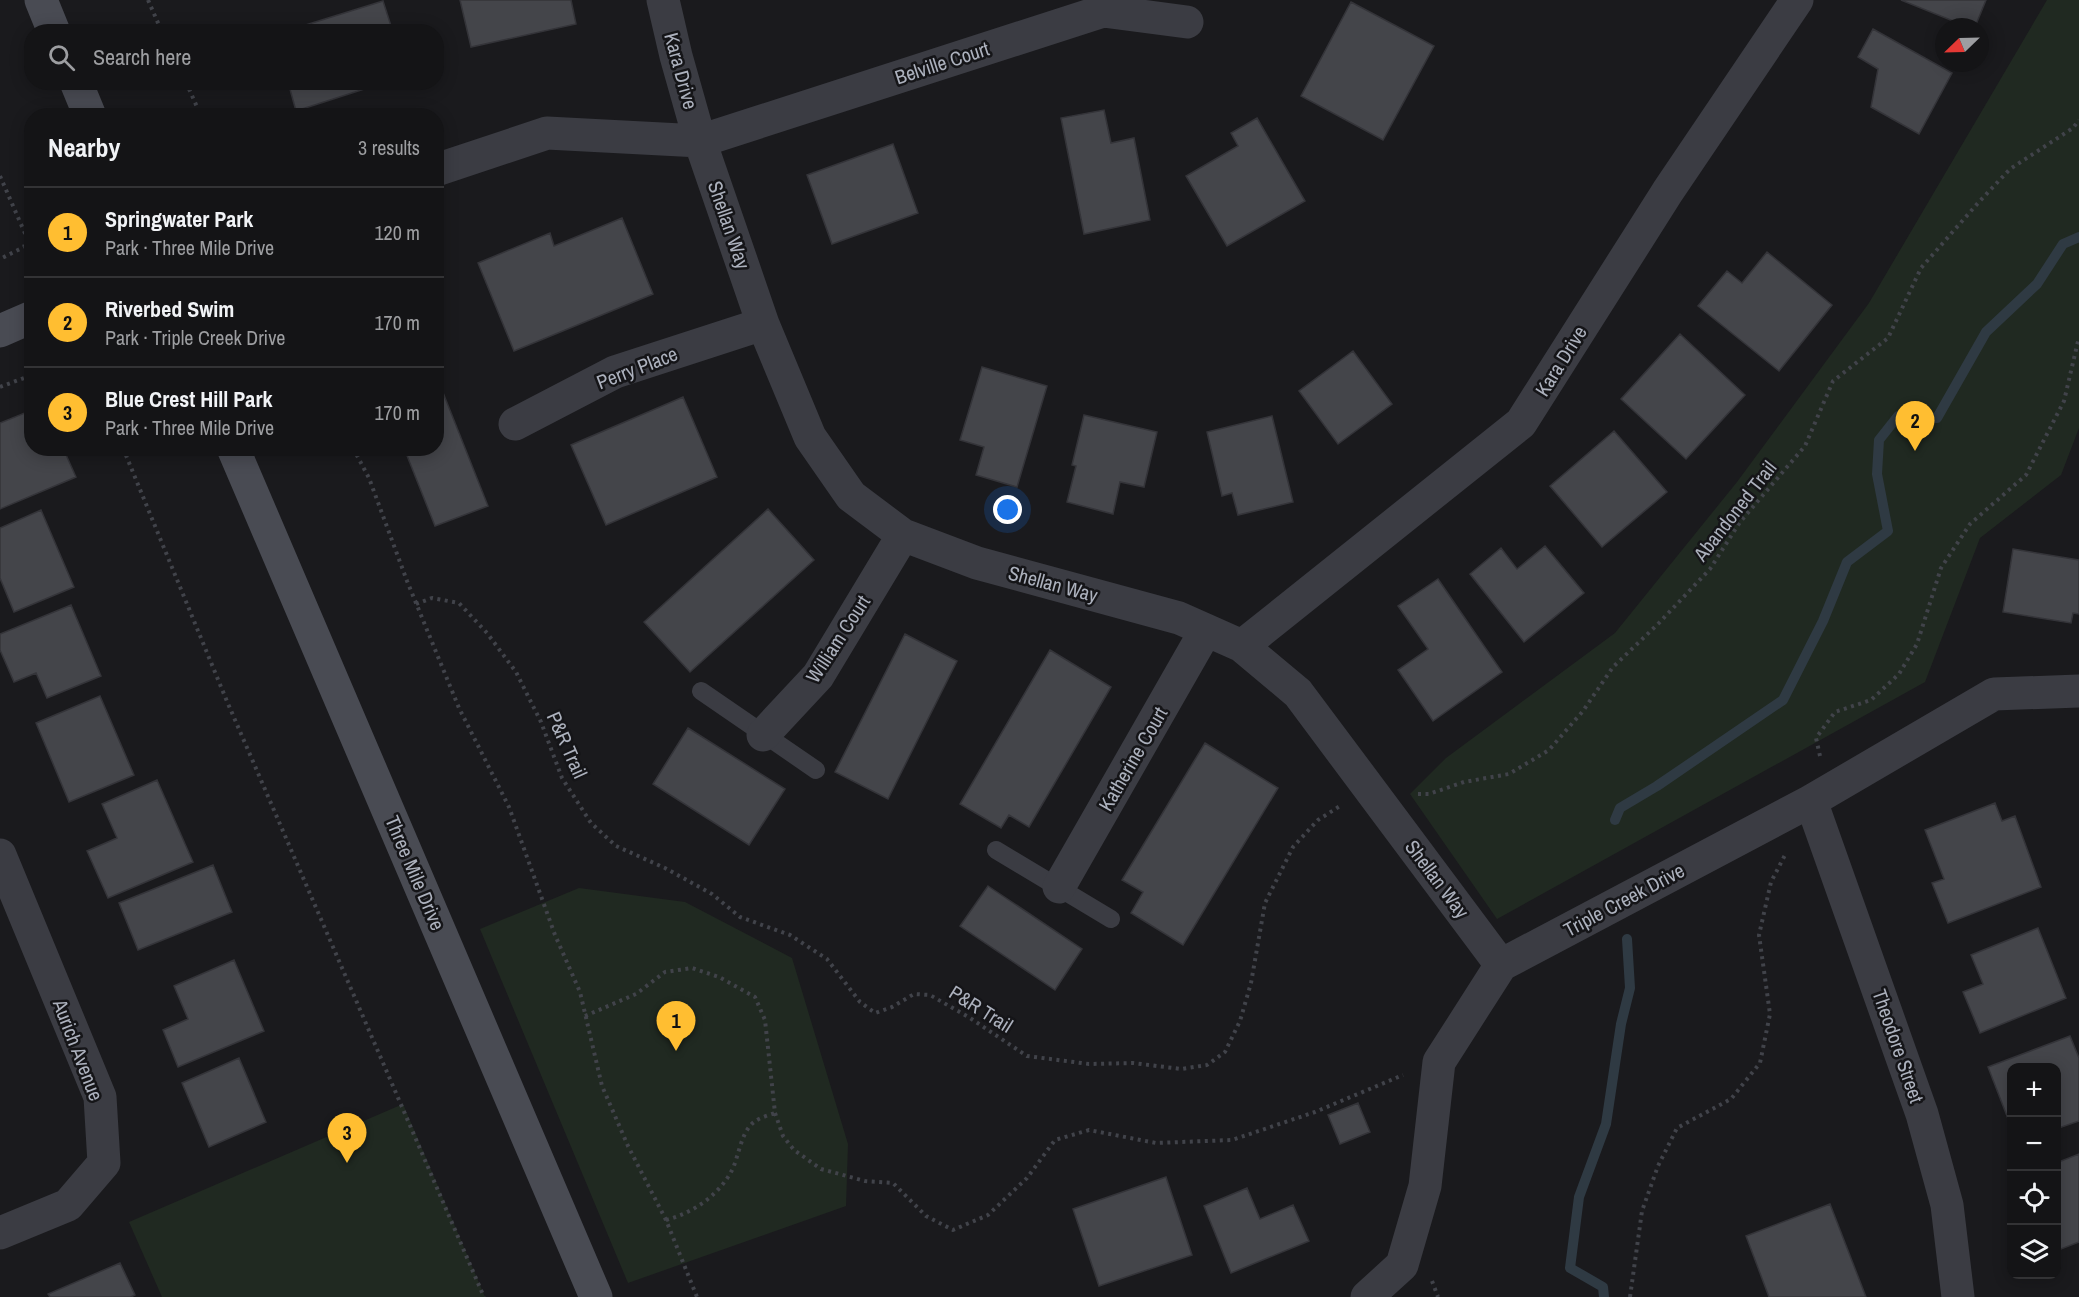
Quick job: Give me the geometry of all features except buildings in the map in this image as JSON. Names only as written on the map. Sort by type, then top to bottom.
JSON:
[{"type":"main road","points":[[41,0],[51,24]]},
{"type":"main road","points":[[79,90],[87,108]]},
{"type":"main road","points":[[0,331],[24,320]]},
{"type":"main road","name":"Three Mile Drive","points":[[236,456],[596,1297]]},
{"type":"street","name":"Kara Drive","points":[[663,0],[700,141]]},
{"type":"street","name":"Kara Drive","points":[[1242,646],[1521,423],[1668,191],[1797,0]]},
{"type":"street","name":"Belville Court","points":[[700,141],[1103,12],[1187,22]]},
{"type":"street","points":[[444,167],[547,133],[700,141]]},
{"type":"street","name":"Shellan Way","points":[[700,141],[763,324],[810,437],[851,496],[903,535],[977,563],[1179,618],[1242,646],[1298,693],[1501,965]]},
{"type":"street","name":"Perry Place","points":[[515,424],[615,372],[763,324]]},
{"type":"street","name":"William Court","points":[[763,735],[818,676],[903,535]]},
{"type":"street","name":"Katherine Court","points":[[1059,887],[1206,630]]},
{"type":"street","name":"Triple Creek Drive","points":[[1367,1297],[1402,1265],[1425,1186],[1439,1062],[1501,965],[1812,801],[1994,694],[2079,691]]},
{"type":"street","name":"Theodore Street","points":[[1812,801],[1922,1114],[1947,1205],[1958,1297]]},
{"type":"street","name":"Aurich Avenue","points":[[0,855],[100,1097],[104,1163],[68,1205],[0,1233]]},
{"type":"lane","points":[[701,691],[816,770]]},
{"type":"lane","points":[[996,850],[1111,919]]},
{"type":"path","points":[[148,0],[158,24]]},
{"type":"path","points":[[190,90],[197,108]]},
{"type":"path","name":"Abandoned Trail","points":[[1369,789],[1428,795],[1464,782],[1509,774],[1549,750],[1583,711],[1613,668],[1710,569],[1740,522],[1805,446],[1833,381],[1888,338],[1921,268],[2010,169],[2073,128],[2079,120]]},
{"type":"path","points":[[0,176],[24,231]]},
{"type":"path","points":[[0,259],[24,247]]},
{"type":"path","points":[[0,387],[24,378]]},
{"type":"path","points":[[126,456],[226,699],[484,1297]]},
{"type":"path","points":[[357,456],[369,478],[416,604],[459,708],[509,807],[555,935],[580,992],[602,1086],[628,1146],[666,1220],[697,1297]]},
{"type":"path","name":"P&R Trail","points":[[416,604],[432,598],[459,603],[487,633],[516,672],[541,722],[562,778],[591,823],[616,846],[666,868],[712,894],[741,917],[790,935],[827,959],[860,1002],[875,1014],[914,994],[930,995],[970,1018],[1027,1056],[1089,1064],[1133,1062],[1181,1069],[1207,1065],[1225,1052],[1240,1021],[1251,983],[1265,903],[1293,847],[1318,820],[1369,789]]},
{"type":"path","points":[[585,1016],[636,994],[665,972],[692,968],[719,977],[755,997],[765,1020],[775,1113],[783,1136],[794,1150],[821,1169],[865,1181],[893,1183],[926,1216],[952,1230],[988,1215],[1027,1178],[1055,1140],[1089,1130],[1156,1143],[1232,1140],[1315,1112],[1439,1062]]},
{"type":"path","points":[[666,1220],[685,1215],[711,1197],[731,1172],[740,1143],[753,1122],[775,1113]]},
{"type":"shaded area","points":[[2047,0],[2079,0],[2079,428],[2061,475],[1980,538],[1925,682],[1497,919],[1410,794],[1446,758],[1615,633],[1737,482],[1869,303]]},
{"type":"shaded area","points":[[579,888],[685,902],[792,958],[848,1144],[846,1206],[628,1283],[480,929]]},
{"type":"shaded area","points":[[403,1104],[485,1297],[162,1297],[129,1222]]},
{"type":"waterway","points":[[1615,820],[1620,808],[1657,786],[1783,700],[1823,621],[1847,562],[1888,531],[1877,474],[1879,440],[1898,416],[1937,418],[1986,332],[2037,284],[2063,244],[2079,237]]},
{"type":"waterway","points":[[1604,1297],[1603,1287],[1570,1268],[1579,1197],[1606,1124],[1621,1024],[1630,988],[1627,939]]},
{"type":"place","name":"Riverbed Swim","points":[[1915,451]]},
{"type":"place","name":"Springwater Park","points":[[676,1051]]},
{"type":"place","name":"Blue Crest Hill Park","points":[[347,1163]]}]
